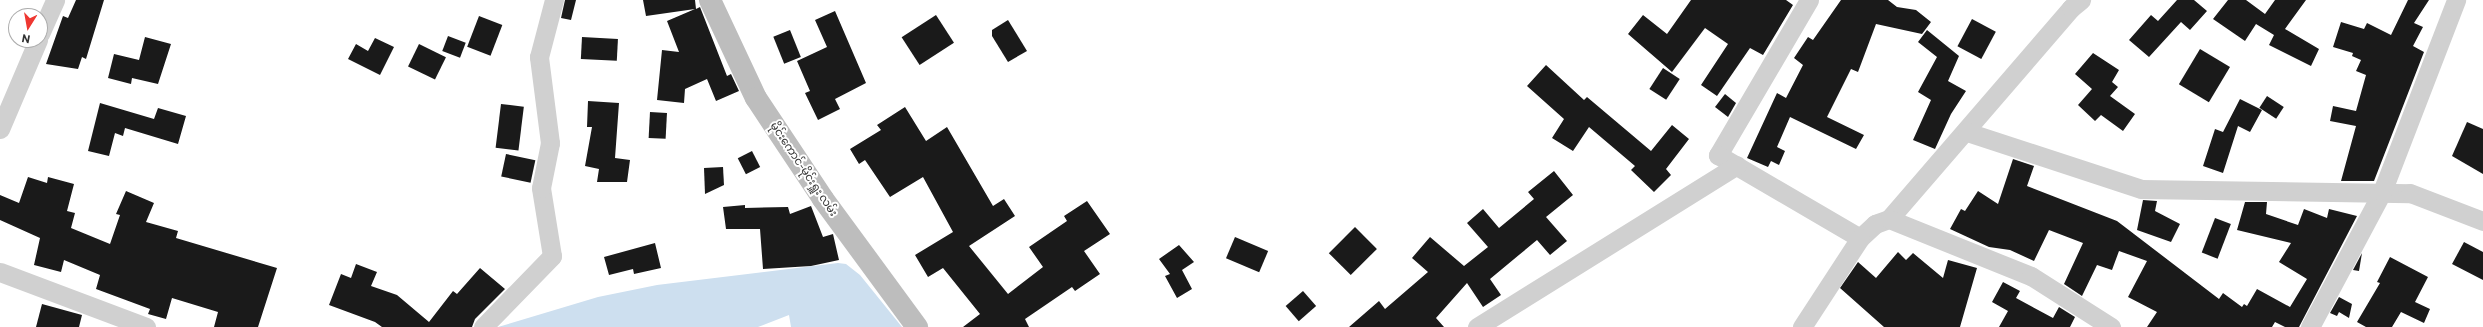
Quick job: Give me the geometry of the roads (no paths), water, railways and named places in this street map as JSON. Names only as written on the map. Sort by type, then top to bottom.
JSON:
[{"type":"main road","name":"မိုင်းကောင်-မိုင်းရှူး လမ်း","points":[[710,0],[756,98],[836,218],[917,327]]},
{"type":"street","points":[[48,16],[55,0]]},
{"type":"street","points":[[483,327],[552,256],[541,188],[550,143],[539,57],[554,0]]},
{"type":"street","points":[[1809,0],[1718,155],[1860,238]]},
{"type":"street","points":[[1802,327],[1860,238],[1875,224],[1889,219],[1967,132],[2071,8],[2081,0]]},
{"type":"street","points":[[2310,327],[2382,192],[2456,0]]},
{"type":"street","points":[[0,129],[35,48]]},
{"type":"street","points":[[1967,132],[2141,189],[2410,193],[2483,222]]},
{"type":"street","points":[[1477,327],[1737,165]]},
{"type":"street","points":[[1889,219],[2031,276],[2111,327]]},
{"type":"street","points":[[0,272],[146,327]]},
{"type":"water","points":[[838,263],[846,264],[860,275],[902,327],[791,327],[789,315],[758,327],[498,327],[598,297],[657,285]]}]
